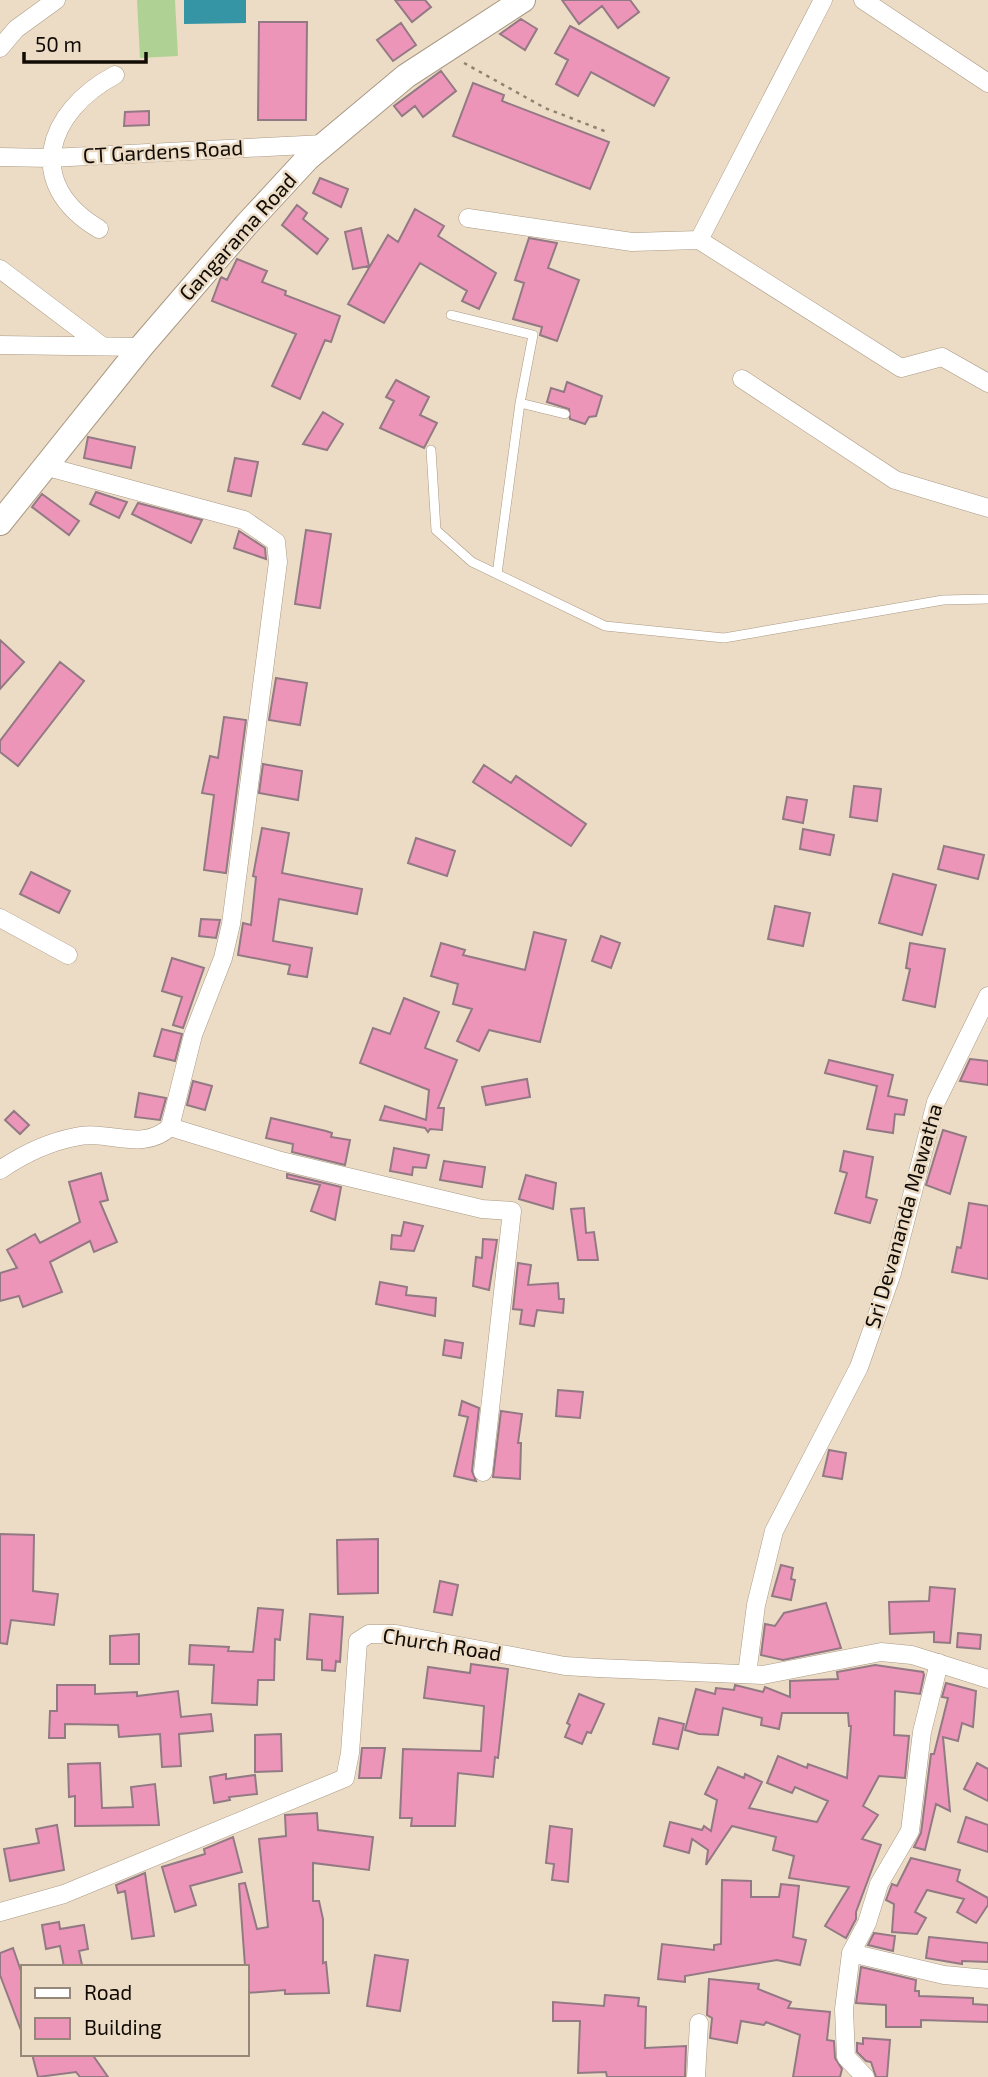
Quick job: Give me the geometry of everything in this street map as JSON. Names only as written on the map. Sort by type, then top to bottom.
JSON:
[{"type":"street","points":[[0,48],[16,29],[56,0]]},
{"type":"street","name":"Gangarama Road","points":[[0,523],[48,467],[141,347],[246,225],[325,144],[383,94],[444,50],[523,0]]},
{"type":"street","points":[[699,240],[823,0]]},
{"type":"street","points":[[874,3],[988,83]]},
{"type":"street","points":[[99,229],[83,220],[57,187],[51,176],[50,158],[53,143],[75,106],[96,85],[115,75]]},
{"type":"street","name":"CT Gardens Road","points":[[0,157],[50,158],[325,144]]},
{"type":"street","points":[[468,218],[632,242],[699,240],[901,368],[943,357],[988,383]]},
{"type":"street","points":[[0,269],[102,346]]},
{"type":"street","points":[[0,345],[141,347]]},
{"type":"street","points":[[742,379],[895,480],[988,508]]},
{"type":"street","points":[[0,1170],[18,1158],[77,1136],[150,1141],[170,1127],[193,1035],[223,958],[232,924],[278,562],[276,542],[244,520],[48,467]]},
{"type":"street","points":[[0,918],[68,955]]},
{"type":"street","name":"Sri Devananda Mawatha","points":[[747,1674],[756,1605],[774,1531],[859,1367],[892,1273],[936,1102],[988,996]]},
{"type":"street","points":[[170,1127],[281,1161],[482,1209],[512,1211],[483,1472]]},
{"type":"street","name":"Church Road","points":[[0,1912],[64,1894],[345,1778],[350,1753],[358,1641],[369,1633],[396,1634],[565,1666],[747,1674],[791,1672],[881,1652],[912,1655],[988,1679]]},
{"type":"street","points":[[865,2077],[846,2057],[844,2009],[851,1953],[867,1923],[879,1884],[910,1831],[922,1732],[939,1664]]},
{"type":"street","points":[[851,1953],[944,1975],[988,1979]]},
{"type":"street","points":[[696,2077],[699,2023]]},
{"type":"lane","points":[[451,315],[533,335],[520,403],[497,574]]},
{"type":"lane","points":[[520,403],[565,414]]},
{"type":"lane","points":[[431,450],[436,530],[472,562],[605,626],[724,638],[943,600],[988,599]]},
{"type":"path","points":[[444,50],[545,108],[607,132]]},
{"type":"green space","points":[[137,0],[175,0],[178,56],[140,58]]},
{"type":"water","points":[[184,0],[246,0],[246,23],[184,24]]},
{"type":"building","points":[[395,0],[425,0],[431,7],[412,22]]},
{"type":"building","points":[[562,0],[630,0],[639,12],[618,28],[602,6],[579,24]]},
{"type":"building","points":[[521,19],[537,29],[525,50],[500,34]]},
{"type":"building","points":[[259,22],[307,22],[306,120],[258,120]]},
{"type":"building","points":[[401,23],[416,45],[393,61],[377,40]]},
{"type":"building","points":[[570,26],[669,78],[654,106],[591,72],[578,96],[556,84],[568,60],[555,53]]},
{"type":"building","points":[[441,71],[456,91],[423,117],[415,106],[402,116],[394,106]]},
{"type":"building","points":[[473,83],[504,95],[502,101],[609,142],[590,189],[453,136]]},
{"type":"building","points":[[149,111],[149,125],[124,126],[125,112]]},
{"type":"building","points":[[320,178],[348,189],[341,207],[313,193]]},
{"type":"building","points":[[297,205],[307,213],[303,219],[328,239],[317,254],[282,225]]},
{"type":"building","points":[[415,209],[444,226],[438,236],[496,273],[479,309],[462,301],[467,291],[420,263],[384,323],[348,304],[388,235],[398,242]]},
{"type":"building","points":[[361,228],[369,266],[353,269],[345,232]]},
{"type":"building","points":[[529,238],[557,243],[548,268],[579,280],[557,341],[540,335],[542,327],[513,319],[524,283],[515,280]]},
{"type":"building","points":[[237,259],[267,271],[262,282],[286,291],[285,295],[340,316],[331,342],[325,340],[300,399],[272,386],[296,334],[212,301],[221,277],[227,280]]},
{"type":"building","points":[[396,380],[429,397],[420,415],[437,423],[424,448],[380,428],[394,401],[386,397]]},
{"type":"building","points":[[567,382],[602,396],[596,416],[589,417],[585,424],[570,419],[569,409],[547,402],[551,388],[564,392]]},
{"type":"building","points":[[323,412],[343,424],[327,450],[303,444]]},
{"type":"building","points":[[88,437],[135,447],[131,468],[84,458]]},
{"type":"building","points":[[235,458],[258,462],[251,496],[228,491]]},
{"type":"building","points":[[96,492],[127,502],[119,518],[90,504]]},
{"type":"building","points":[[42,494],[79,521],[69,535],[32,507]]},
{"type":"building","points":[[138,503],[202,520],[191,543],[132,514]]},
{"type":"building","points":[[306,530],[331,534],[320,608],[295,604]]},
{"type":"building","points":[[239,531],[265,548],[266,559],[234,548]]},
{"type":"building","points":[[0,640],[24,662],[0,689]]},
{"type":"building","points":[[60,662],[84,681],[18,766],[0,752],[0,741]]},
{"type":"building","points":[[276,678],[307,683],[300,725],[269,720]]},
{"type":"building","points":[[224,717],[246,720],[226,873],[204,870],[214,795],[202,793],[210,756],[218,758]]},
{"type":"building","points":[[263,764],[302,771],[298,800],[259,793]]},
{"type":"building","points":[[484,765],[511,783],[516,776],[586,824],[571,846],[473,782]]},
{"type":"building","points":[[854,786],[881,789],[877,821],[850,817]]},
{"type":"building","points":[[787,797],[807,800],[803,823],[783,819]]},
{"type":"building","points":[[262,828],[289,833],[282,873],[362,889],[357,914],[279,899],[273,941],[312,948],[307,977],[288,974],[290,965],[238,955],[243,923],[251,925],[256,877],[253,876]]},
{"type":"building","points":[[803,829],[834,835],[830,855],[800,849]]},
{"type":"building","points":[[416,838],[455,851],[447,876],[408,863]]},
{"type":"building","points":[[944,846],[984,855],[978,879],[938,869]]},
{"type":"building","points":[[31,872],[70,891],[59,913],[20,894]]},
{"type":"building","points":[[893,874],[936,885],[922,935],[879,923]]},
{"type":"building","points":[[775,906],[810,913],[803,946],[768,939]]},
{"type":"building","points":[[201,919],[220,920],[216,938],[199,936]]},
{"type":"building","points":[[534,932],[566,940],[540,1042],[489,1030],[479,1051],[457,1041],[472,1009],[453,1004],[458,984],[431,976],[441,943],[465,950],[463,955],[525,970]]},
{"type":"building","points":[[601,936],[620,943],[611,968],[592,961]]},
{"type":"building","points":[[910,943],[945,949],[935,1007],[903,1000],[910,969],[906,968]]},
{"type":"building","points":[[172,958],[204,968],[183,1028],[173,1025],[182,997],[162,991]]},
{"type":"building","points":[[404,998],[439,1012],[425,1048],[457,1060],[438,1108],[444,1108],[442,1130],[430,1129],[428,1132],[425,1128],[380,1120],[385,1106],[426,1120],[429,1090],[360,1063],[373,1028],[390,1034]]},
{"type":"building","points":[[162,1029],[182,1034],[175,1061],[154,1056]]},
{"type":"building","points":[[970,1059],[988,1061],[988,1085],[960,1081]]},
{"type":"building","points":[[829,1060],[893,1075],[888,1096],[907,1100],[904,1115],[895,1114],[893,1133],[867,1129],[877,1086],[825,1073]]},
{"type":"building","points":[[527,1079],[530,1097],[486,1105],[482,1087]]},
{"type":"building","points":[[193,1081],[212,1086],[205,1110],[187,1105]]},
{"type":"building","points":[[139,1093],[166,1098],[160,1120],[135,1117]]},
{"type":"building","points":[[14,1111],[29,1125],[20,1134],[5,1120]]},
{"type":"building","points":[[271,1118],[326,1131],[332,1133],[331,1137],[350,1140],[345,1165],[292,1152],[293,1144],[266,1138]]},
{"type":"building","points":[[943,1130],[966,1137],[950,1194],[926,1185]]},
{"type":"building","points":[[394,1148],[429,1155],[426,1168],[413,1167],[412,1175],[390,1171]]},
{"type":"building","points":[[844,1151],[873,1157],[866,1197],[877,1200],[870,1223],[835,1213],[847,1173],[840,1171]]},
{"type":"building","points":[[444,1161],[485,1167],[482,1187],[440,1180]]},
{"type":"building","points":[[101,1173],[108,1200],[100,1202],[117,1242],[94,1252],[90,1241],[50,1262],[62,1292],[23,1307],[19,1296],[0,1301],[0,1273],[17,1268],[7,1250],[35,1234],[40,1243],[80,1222],[69,1182]]},
{"type":"building","points":[[287,1174],[341,1187],[335,1220],[311,1211],[320,1185],[287,1178]]},
{"type":"building","points":[[526,1175],[556,1183],[553,1209],[519,1199]]},
{"type":"building","points":[[969,1203],[988,1206],[988,1279],[952,1272],[957,1247],[961,1248]]},
{"type":"building","points":[[584,1208],[586,1233],[594,1232],[598,1260],[578,1260],[571,1209]]},
{"type":"building","points":[[404,1222],[423,1226],[414,1251],[391,1249],[392,1235],[401,1236]]},
{"type":"building","points":[[483,1239],[497,1240],[489,1290],[473,1286],[476,1257],[482,1258]]},
{"type":"building","points":[[518,1263],[531,1265],[528,1285],[558,1283],[559,1299],[564,1299],[563,1313],[537,1310],[534,1326],[520,1324],[522,1310],[513,1309]]},
{"type":"building","points":[[380,1282],[407,1287],[406,1295],[436,1298],[435,1316],[376,1304]]},
{"type":"building","points":[[445,1340],[463,1343],[461,1358],[443,1355]]},
{"type":"building","points":[[558,1390],[583,1392],[580,1418],[556,1416]]},
{"type":"building","points":[[462,1401],[479,1408],[472,1471],[476,1481],[454,1476],[468,1417],[459,1415]]},
{"type":"building","points":[[501,1411],[522,1414],[518,1443],[521,1443],[520,1479],[493,1477]]},
{"type":"building","points":[[829,1450],[846,1453],[842,1479],[823,1476]]},
{"type":"building","points":[[0,1534],[34,1535],[33,1591],[58,1594],[54,1625],[11,1620],[7,1644],[0,1643]]},
{"type":"building","points":[[378,1539],[378,1593],[338,1594],[337,1540]]},
{"type":"building","points":[[781,1565],[793,1568],[791,1579],[795,1580],[791,1600],[772,1596]]},
{"type":"building","points":[[440,1581],[458,1585],[452,1615],[434,1612]]},
{"type":"building","points":[[930,1587],[955,1589],[950,1643],[934,1642],[934,1632],[890,1634],[889,1602],[929,1601]]},
{"type":"building","points":[[826,1603],[841,1648],[783,1660],[761,1655],[765,1624],[775,1626],[784,1613]]},
{"type":"building","points":[[258,1608],[283,1610],[280,1640],[275,1639],[274,1680],[258,1680],[257,1705],[212,1703],[214,1665],[189,1664],[190,1645],[229,1647],[228,1651],[253,1652]]},
{"type":"building","points":[[310,1614],[343,1617],[340,1662],[336,1661],[335,1671],[322,1670],[322,1660],[307,1659]]},
{"type":"building","points":[[958,1633],[981,1635],[980,1649],[957,1647]]},
{"type":"building","points":[[139,1634],[139,1664],[110,1664],[110,1636]]},
{"type":"building","points":[[471,1664],[508,1669],[498,1758],[495,1757],[493,1777],[458,1773],[455,1826],[411,1826],[412,1818],[400,1818],[403,1749],[481,1751],[484,1706],[424,1698],[428,1667],[470,1673]]},
{"type":"building","points":[[875,1665],[923,1672],[924,1675],[920,1694],[895,1691],[894,1735],[909,1736],[905,1778],[879,1776],[863,1806],[878,1815],[862,1839],[881,1845],[856,1912],[856,1919],[846,1938],[825,1926],[849,1887],[789,1878],[794,1856],[773,1850],[776,1837],[732,1826],[706,1865],[708,1850],[692,1839],[689,1853],[664,1846],[670,1822],[702,1830],[704,1826],[711,1831],[717,1800],[705,1794],[718,1767],[762,1782],[749,1808],[817,1822],[828,1801],[795,1787],[792,1793],[767,1783],[778,1756],[807,1768],[808,1764],[847,1778],[851,1726],[848,1713],[782,1713],[779,1729],[761,1725],[762,1718],[723,1708],[718,1735],[699,1734],[685,1730],[696,1689],[715,1694],[716,1688],[734,1690],[735,1685],[763,1692],[765,1687],[790,1697],[790,1681],[838,1679],[837,1672]]},
{"type":"building","points":[[946,1683],[976,1691],[973,1727],[962,1723],[958,1741],[943,1737],[950,1811],[936,1804],[925,1850],[914,1847],[921,1833],[931,1754],[934,1754],[948,1698],[942,1697]]},
{"type":"building","points":[[57,1685],[95,1685],[95,1694],[137,1692],[137,1696],[178,1691],[181,1717],[211,1714],[213,1731],[179,1734],[181,1766],[162,1767],[160,1734],[119,1737],[118,1725],[65,1724],[65,1738],[49,1738],[50,1711],[57,1711]]},
{"type":"building","points":[[579,1694],[604,1704],[591,1733],[587,1732],[582,1744],[565,1737],[570,1725],[567,1723]]},
{"type":"building","points":[[659,1718],[684,1724],[678,1749],[653,1744]]},
{"type":"building","points":[[281,1734],[282,1771],[255,1772],[255,1735]]},
{"type":"building","points":[[362,1748],[385,1748],[381,1778],[359,1778]]},
{"type":"building","points":[[100,1763],[102,1808],[133,1807],[131,1787],[155,1784],[159,1825],[75,1826],[75,1796],[69,1797],[68,1764]]},
{"type":"building","points":[[977,1763],[988,1769],[988,1801],[964,1789]]},
{"type":"building","points":[[226,1774],[226,1779],[255,1775],[257,1794],[229,1797],[230,1800],[214,1803],[210,1777]]},
{"type":"building","points":[[317,1813],[318,1830],[373,1837],[369,1870],[313,1863],[313,1901],[319,1901],[323,1919],[323,1963],[326,1962],[329,1993],[285,1994],[285,1990],[248,1993],[248,1965],[245,1965],[239,1884],[245,1883],[257,1929],[268,1927],[259,1839],[286,1836],[285,1815]]},
{"type":"building","points":[[966,1817],[988,1825],[988,1852],[958,1842]]},
{"type":"building","points":[[57,1825],[64,1870],[10,1881],[4,1849],[39,1843],[36,1829]]},
{"type":"building","points":[[550,1826],[572,1829],[568,1882],[552,1880],[554,1864],[546,1863]]},
{"type":"building","points":[[233,1837],[242,1872],[190,1886],[196,1905],[175,1912],[162,1867],[205,1854],[204,1849]]},
{"type":"building","points":[[911,1858],[960,1870],[957,1881],[988,1898],[988,1905],[976,1923],[957,1912],[964,1899],[927,1890],[915,1912],[926,1918],[917,1934],[892,1932],[894,1904],[886,1900],[892,1884],[897,1886]]},
{"type":"building","points":[[145,1873],[154,1936],[132,1939],[125,1891],[118,1893],[116,1885]]},
{"type":"building","points":[[722,1880],[751,1881],[751,1897],[779,1897],[781,1884],[799,1886],[793,1937],[806,1940],[800,1965],[777,1960],[685,1976],[685,1982],[658,1979],[662,1944],[714,1950],[714,1945],[721,1944]]},
{"type":"building","points":[[59,1922],[60,1929],[84,1925],[88,1949],[79,1951],[82,1965],[64,1965],[60,1946],[46,1949],[42,1925]]},
{"type":"building","points":[[874,1933],[895,1936],[893,1951],[868,1945]]},
{"type":"building","points":[[929,1937],[988,1943],[988,1962],[962,1961],[962,1964],[926,1958]]},
{"type":"building","points":[[13,1948],[21,1971],[21,2030],[0,1975],[0,1953]]},
{"type":"building","points":[[375,1955],[408,1960],[400,2011],[367,2006]]},
{"type":"building","points":[[861,1967],[916,1980],[915,1991],[919,1991],[919,1996],[973,1998],[973,2004],[988,2005],[988,2022],[921,2020],[921,2027],[886,2027],[886,2005],[856,2003]]},
{"type":"building","points":[[709,1979],[759,1984],[758,1989],[791,2002],[788,2008],[830,2012],[827,2040],[834,2041],[835,2058],[842,2069],[840,2077],[793,2077],[800,2035],[766,2022],[764,2025],[741,2021],[737,2043],[710,2038],[712,2018],[707,2015]]},
{"type":"building","points":[[605,1995],[639,1998],[638,2006],[646,2007],[645,2048],[686,2046],[685,2077],[607,2077],[606,2072],[578,2073],[580,2021],[553,2021],[553,2002],[604,2006]]},
{"type":"building","points":[[863,2038],[890,2040],[887,2077],[876,2077],[871,2062],[857,2052],[857,2043],[863,2044]]},
{"type":"building","points":[[33,2056],[93,2056],[108,2077],[80,2077],[76,2072],[38,2077]]}]
